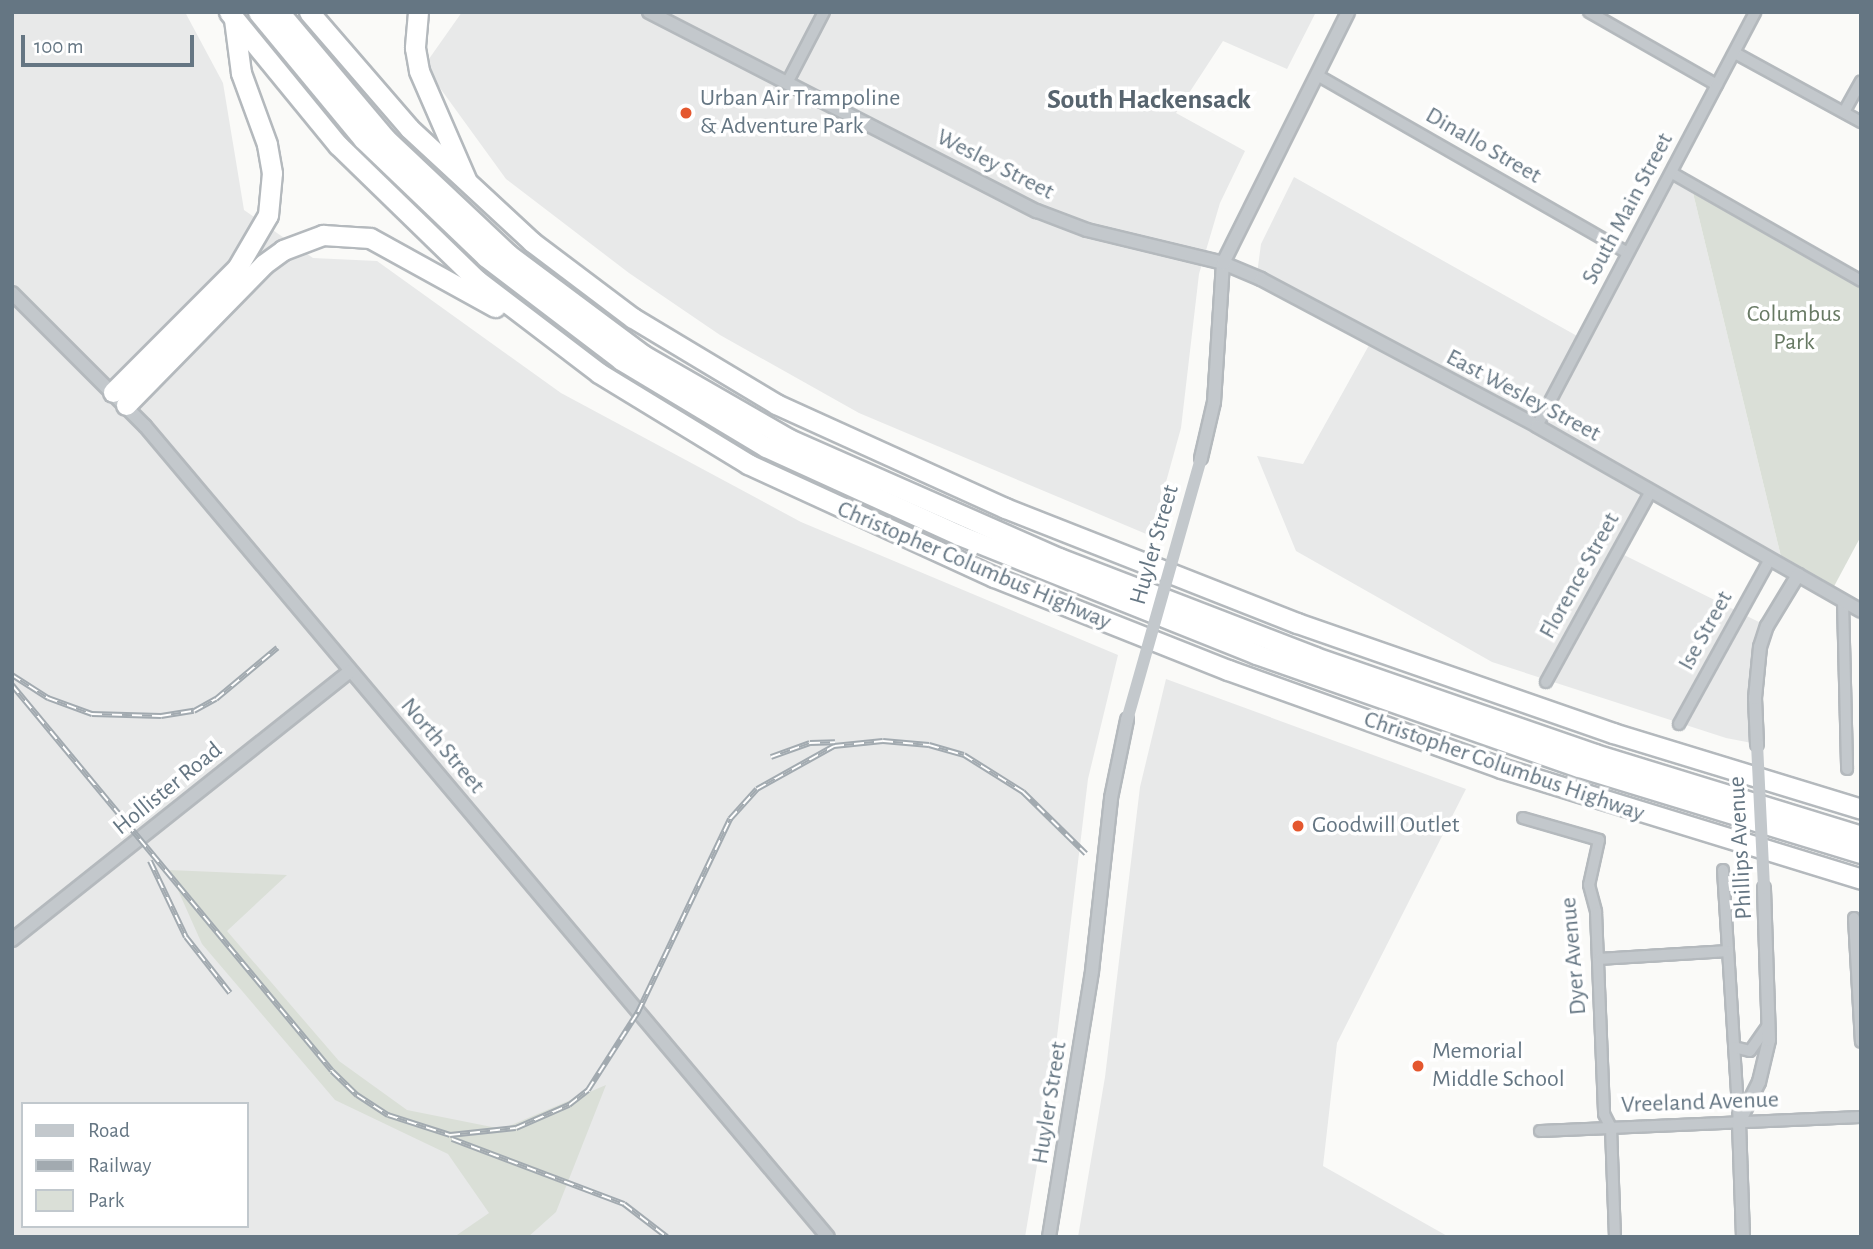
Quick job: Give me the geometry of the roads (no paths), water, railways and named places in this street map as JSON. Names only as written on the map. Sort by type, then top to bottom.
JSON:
[{"type":"highway","name":"Christopher Columbus Highway","points":[[258,12],[363,139],[486,257],[621,360],[766,447],[978,544],[1256,654],[1579,767],[1861,853]]},
{"type":"highway","name":"Christopher Columbus Highway","points":[[279,12],[385,138],[508,254],[643,355],[780,435],[1020,542],[1305,654],[1554,741],[1861,836]]},
{"type":"highway","points":[[309,12],[380,98],[471,189],[565,269],[668,341],[776,404],[890,458],[1297,623],[1600,729],[1861,809]]},
{"type":"highway","points":[[418,12],[415,48],[419,71],[471,189]]},
{"type":"highway","name":"Christopher Columbus Highway","points":[[232,15],[287,86],[392,202],[477,279],[553,340],[631,395],[748,464],[834,507],[1032,593],[1452,751],[1861,879]]},
{"type":"highway","points":[[120,399],[237,268],[268,215],[272,173],[267,144],[241,73],[232,15]]},
{"type":"highway","points":[[120,399],[264,264],[283,250],[323,235],[348,234],[380,243],[553,340]]},
{"type":"highway","points":[[1811,794],[1861,799]]},
{"type":"street","name":"Wesley Street","points":[[649,12],[1063,222],[1223,263]]},
{"type":"street","points":[[787,83],[824,12]]},
{"type":"street","name":"Huyler Street","points":[[1049,1237],[1092,971],[1111,798],[1127,720],[1201,458],[1214,402],[1223,263],[1348,12]]},
{"type":"street","points":[[1589,12],[1717,86]]},
{"type":"street","name":"South Main Street","points":[[1537,426],[1755,12]]},
{"type":"street","points":[[1734,53],[1861,122]]},
{"type":"street","name":"Dinallo Street","points":[[1317,75],[1628,253]]},
{"type":"street","points":[[1844,112],[1861,81]]},
{"type":"street","points":[[1672,173],[1861,281]]},
{"type":"street","name":"East Wesley Street","points":[[1223,263],[1537,426],[1861,611]]},
{"type":"street","name":"North Street","points":[[12,293],[120,399],[828,1237]]},
{"type":"street","name":"Florence Street","points":[[1546,682],[1651,491]]},
{"type":"street","name":"Ise Street","points":[[1679,724],[1770,559]]},
{"type":"street","name":"Phillips Avenue","points":[[1739,1122],[1759,1082],[1770,1021],[1755,698],[1760,647],[1767,626],[1798,575]]},
{"type":"street","points":[[1843,601],[1847,769]]},
{"type":"street","name":"Hollister Road","points":[[12,940],[350,671]]},
{"type":"street","name":"Dyer Avenue","points":[[1523,818],[1599,840],[1589,875],[1599,959],[1604,1114],[1611,1128],[1615,1237]]},
{"type":"street","name":"Phillips Avenue","points":[[1723,870],[1739,1122],[1743,1237]]},
{"type":"street","points":[[1854,918],[1861,1042]]},
{"type":"street","points":[[1599,959],[1728,951]]},
{"type":"street","points":[[1734,1047],[1750,1051],[1758,1045],[1770,1021]]},
{"type":"street","name":"Vreeland Avenue","points":[[1540,1131],[1861,1117]]},
{"type":"railway","points":[[12,675],[48,698],[92,714],[161,716],[194,711],[216,699],[277,648]]},
{"type":"railway","points":[[12,685],[332,1071],[357,1095],[388,1115],[450,1135],[516,1128],[569,1105],[588,1090],[638,1012],[730,819],[757,789],[834,746],[883,741],[929,745],[964,755],[1023,792],[1086,854]]},
{"type":"railway","points":[[771,757],[810,743],[835,742]]},
{"type":"railway","points":[[150,861],[186,937],[230,993]]},
{"type":"railway","points":[[452,1139],[624,1204],[667,1237]]},
{"type":"place","name":"Urban Air Trampoline & Adventure Park","points":[[686,113]]},
{"type":"place","name":"Goodwill Outlet","points":[[1298,826]]},
{"type":"place","name":"Memorial Middle School","points":[[1418,1066]]},
{"type":"district","name":"South Hackensack","points":[[1149,100]]},
{"type":"park label","name":"Columbus Park","points":[[1794,329]]}]
